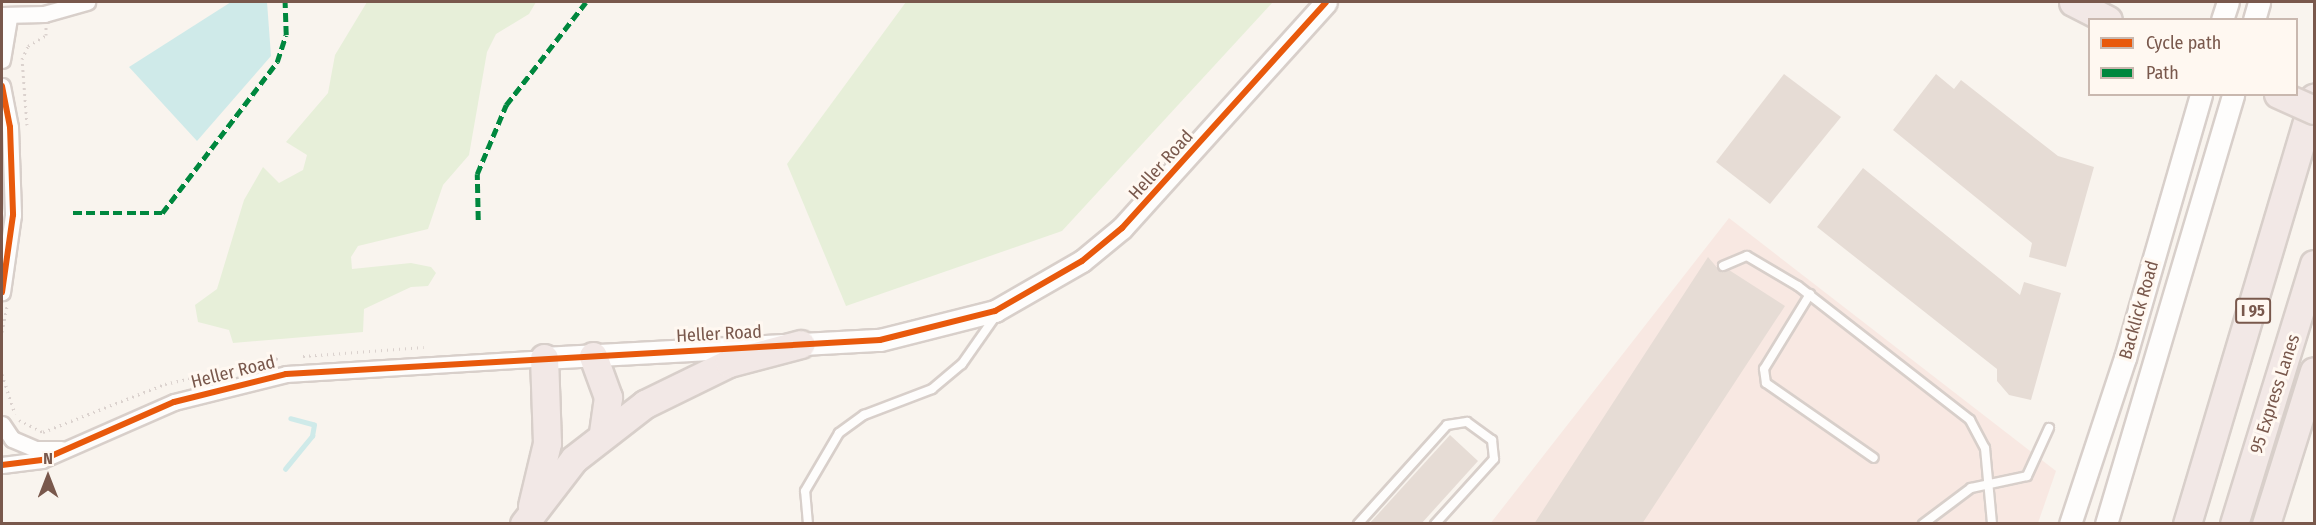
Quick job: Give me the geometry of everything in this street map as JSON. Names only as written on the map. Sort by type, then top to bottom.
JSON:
[{"type":"highway","points":[[2073,2],[2105,18]]},
{"type":"highway","points":[[2282,96],[2314,110]]},
{"type":"highway","name":"I 95","points":[[2187,524],[2314,96]]},
{"type":"highway","name":"95 Express Lanes","points":[[2234,524],[2314,264]]},
{"type":"highway","points":[[527,518],[603,432],[688,380],[801,344]]},
{"type":"highway","points":[[593,356],[608,397],[603,432]]},
{"type":"highway","points":[[527,518],[547,443],[544,358]]},
{"type":"highway","points":[[2266,524],[2314,371]]},
{"type":"main road","name":"Heller Road","points":[[544,358],[880,340],[944,328],[998,310],[1082,261],[1122,228],[1326,2]]},
{"type":"main road","points":[[2223,18],[2228,2]]},
{"type":"main road","points":[[2255,18],[2259,2]]},
{"type":"main road","name":"Backlick Road","points":[[2070,524],[2125,358],[2200,96]]},
{"type":"main road","name":"Backlick Road","points":[[2106,524],[2232,96]]},
{"type":"street","points":[[2,60],[5,16],[87,2]]},
{"type":"street","points":[[2,86],[10,127],[14,215],[2,292]]},
{"type":"street","name":"Heller Road","points":[[2,465],[27,464],[174,402],[286,374],[426,363],[544,358]]},
{"type":"street","name":"Heller Road","points":[[2,424],[12,439],[36,448],[64,449]]},
{"type":"lane","points":[[1723,266],[1747,256],[1810,294],[1970,420],[1982,438],[1992,524]]},
{"type":"lane","points":[[1810,294],[1764,369],[1766,383],[1874,459]]},
{"type":"lane","points":[[808,524],[805,491],[839,433],[864,416],[932,389],[962,364],[998,310]]},
{"type":"lane","points":[[1358,524],[1447,425],[1467,422],[1492,440],[1494,459],[1435,524]]},
{"type":"lane","points":[[1923,524],[1971,488],[2027,476],[2049,428]]},
{"type":"path","points":[[2,374],[17,418],[43,432],[165,384]]},
{"type":"shaded area","points":[[1729,218],[2056,471],[2038,523],[1490,524]]},
{"type":"green space","points":[[367,2],[536,2],[529,14],[496,34],[487,52],[469,155],[443,185],[428,229],[358,246],[351,257],[352,269],[411,263],[431,267],[436,273],[428,286],[411,287],[364,309],[363,332],[233,343],[229,330],[198,322],[195,305],[217,289],[244,200],[263,167],[279,183],[303,170],[307,155],[286,142],[328,93],[335,55]]},
{"type":"green space","points":[[906,2],[1273,2],[1062,231],[846,306],[787,164]]},
{"type":"water","points":[[231,2],[267,2],[271,56],[197,141],[129,67]]},
{"type":"building","points":[[1784,74],[1841,117],[1770,204],[1716,162]]},
{"type":"building","points":[[1936,74],[1954,89],[1961,80],[2058,156],[2094,167],[2066,267],[2029,257],[2032,243],[1893,130]]},
{"type":"building","points":[[1863,168],[2020,295],[2024,282],[2061,293],[2031,400],[2009,395],[1997,381],[1997,369],[1817,227]]},
{"type":"building","points":[[1708,257],[1720,271],[1729,270],[1785,306],[1642,524],[1534,524]]},
{"type":"building","points":[[1450,435],[1478,461],[1421,524],[1369,524]]},
{"type":"waterway","points":[[285,469],[312,436],[314,425],[291,419]]},
{"type":"marked path","points":[[73,213],[162,213],[277,62],[286,35],[285,2]]},
{"type":"marked path","points":[[478,220],[477,174],[506,105],[586,2]]},
{"type":"cycle path","points":[[2,465],[42,460],[174,402],[286,374],[880,340],[995,311],[1082,261],[1122,228],[1326,2]]},
{"type":"cycle path","points":[[2,86],[10,127],[13,215],[2,292]]}]
